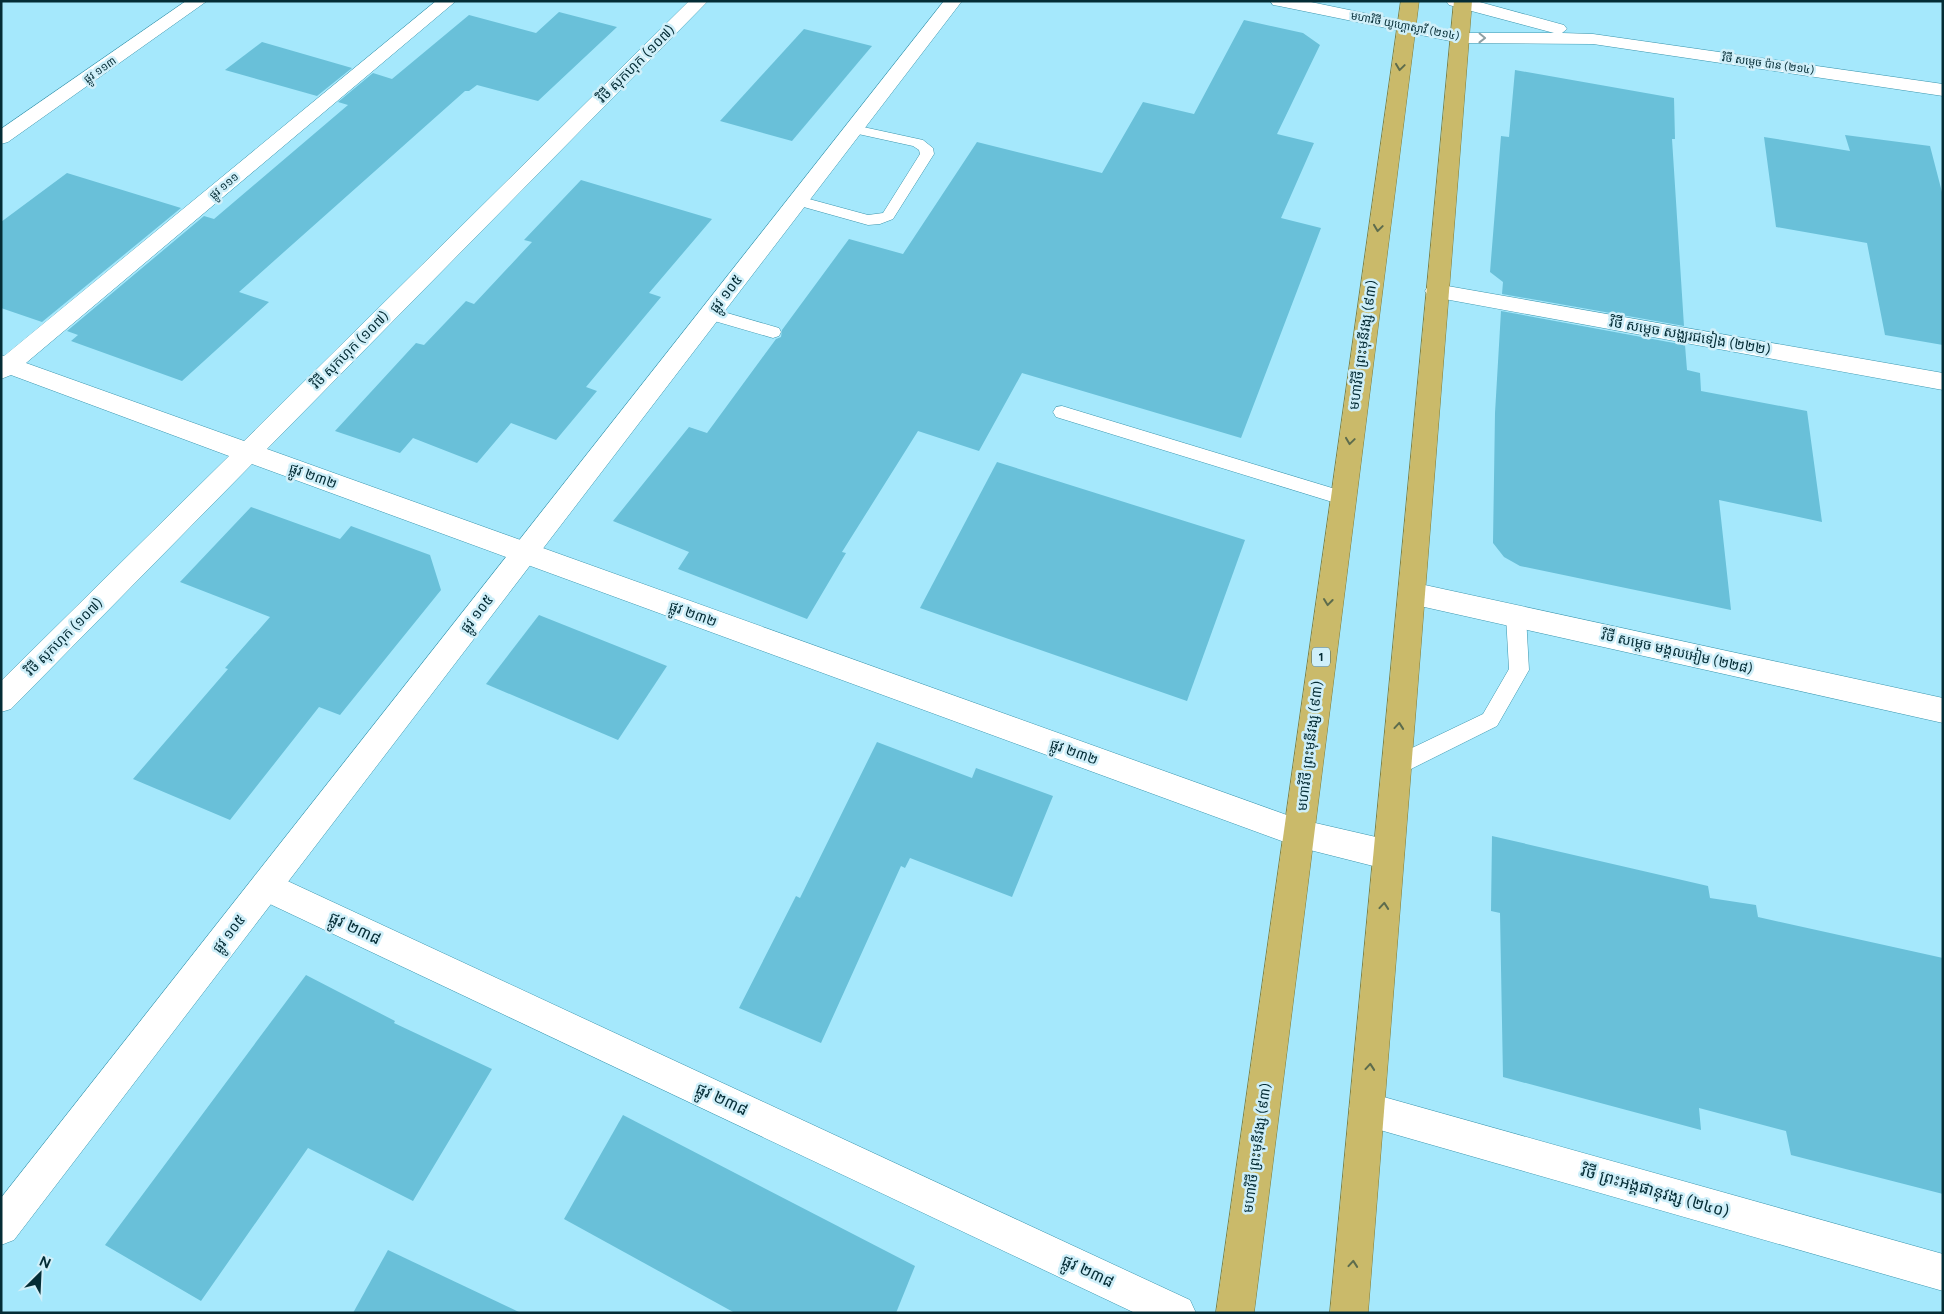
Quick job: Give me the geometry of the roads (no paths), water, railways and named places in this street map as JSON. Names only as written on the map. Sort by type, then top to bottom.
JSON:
[{"type":"highway","name":"មហាវិថី ព្រះមុនីវង្ស (៩៣)","points":[[1235,1313],[1342,498],[1410,1]]},
{"type":"highway","points":[[1349,1313],[1436,291],[1460,38],[1460,2]]},
{"type":"street","name":"ផ្លូវ ១១៣","points":[[1,138],[198,1]]},
{"type":"street","name":"ផ្លូវ ១១១","points":[[4,366],[447,1]]},
{"type":"street","name":"វិថី សុកហុក (១០៧)","points":[[1,700],[699,1]]},
{"type":"street","name":"ផ្លូវ ១០៥","points":[[1,1227],[954,1]]},
{"type":"street","name":"មហាវិថី យូហ្គោស្លាវី (២១៤)","points":[[1279,1],[1460,38],[1593,39]]},
{"type":"street","points":[[1460,2],[1593,39]]},
{"type":"street","name":"វិថី សម្តេច ប៉ាន (២១៤)","points":[[1593,39],[1943,90]]},
{"type":"street","name":"វិថី សម្តេច សង្ឈរជទៀង (២២២)","points":[[1436,291],[1943,382]]},
{"type":"street","name":"ផ្លូវ ២៣២","points":[[4,366],[248,452],[1298,834],[1388,855]]},
{"type":"street","name":"វិថី សម្តេច មង្គលអៀម (២២៨)","points":[[1411,593],[1943,711]]},
{"type":"street","name":"ផ្លូវ ២៣៨","points":[[266,886],[1177,1313]]},
{"type":"street","name":"វិថី ព្រះអង្គផានុវង្ស (២៤០)","points":[[1366,1109],[1943,1273]]},
{"type":"lane","points":[[798,202],[868,220],[888,216],[927,154],[926,148],[918,143],[854,129]]},
{"type":"lane","points":[[710,314],[773,332]]},
{"type":"lane","points":[[1062,412],[1342,498]]},
{"type":"lane","points":[[1396,766],[1490,720],[1519,670],[1516,616]]}]
